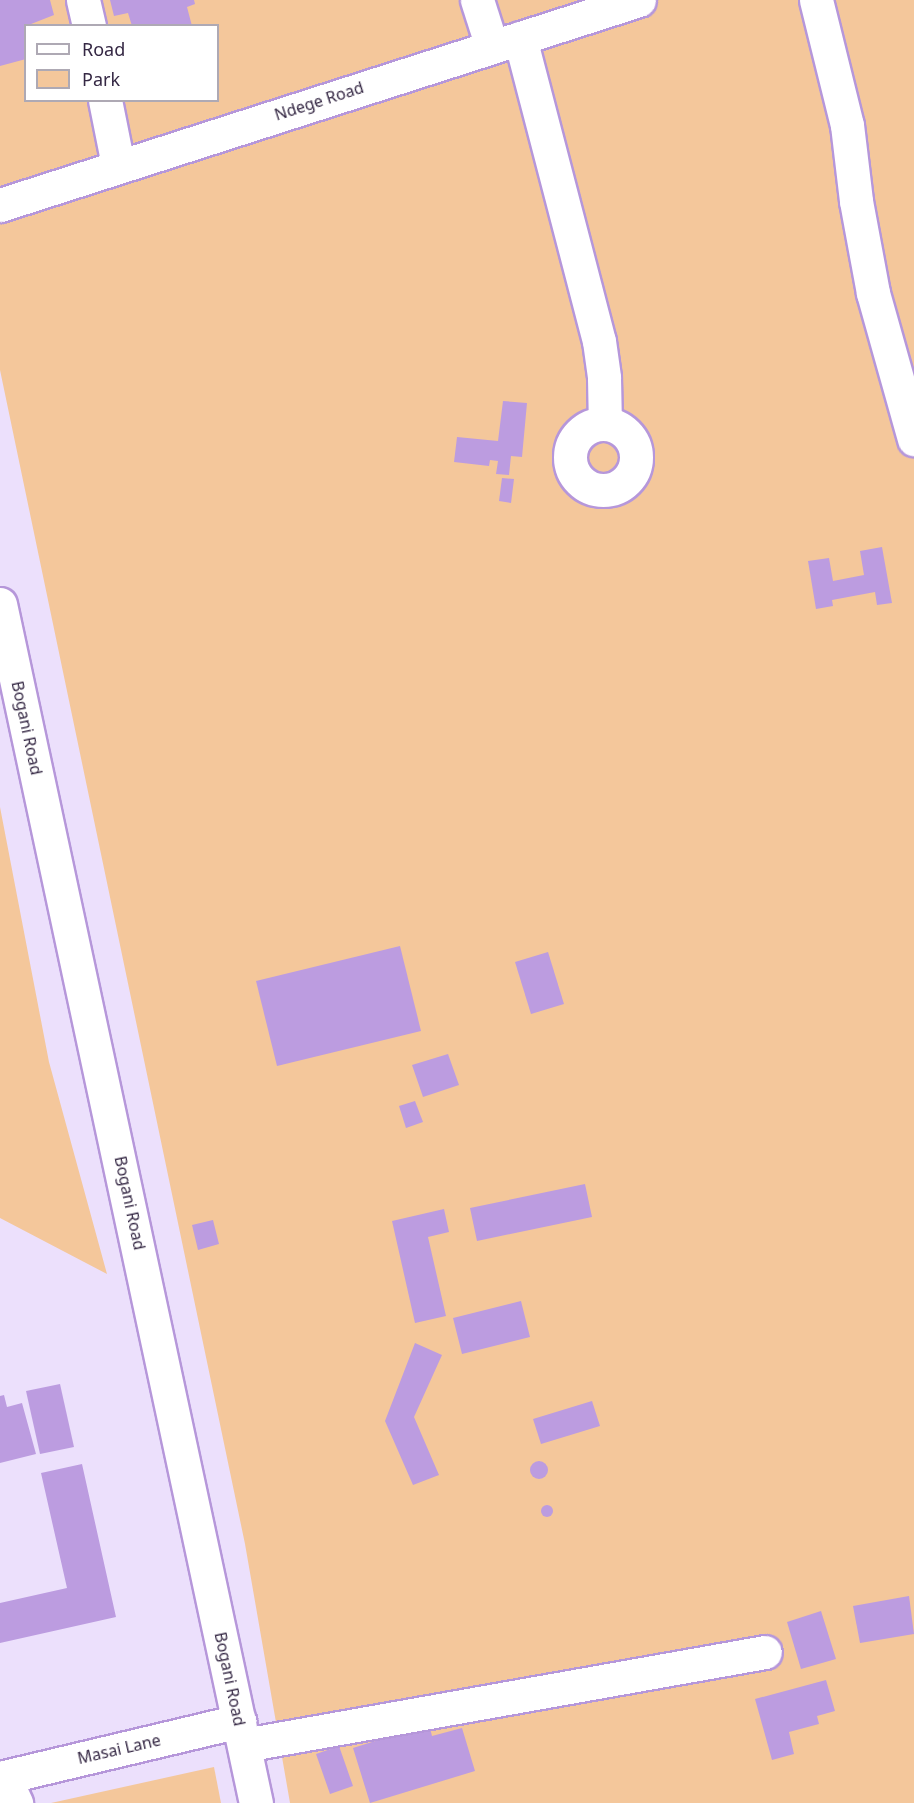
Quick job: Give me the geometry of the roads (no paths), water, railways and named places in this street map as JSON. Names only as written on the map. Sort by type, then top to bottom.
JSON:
[{"type":"street","points":[[83,0],[89,24]]},
{"type":"street","points":[[477,0],[506,42],[599,341],[604,378],[605,424]]},
{"type":"street","name":"Ndege Road","points":[[0,205],[118,165],[639,0]]},
{"type":"street","points":[[816,0],[847,125],[856,201],[873,293],[914,439]]},
{"type":"street","points":[[105,102],[118,165]]},
{"type":"street","name":"Bogani Road","points":[[0,604],[256,1803]]},
{"type":"street","name":"Masai Lane","points":[[7,1786],[241,1733],[765,1652]]}]
